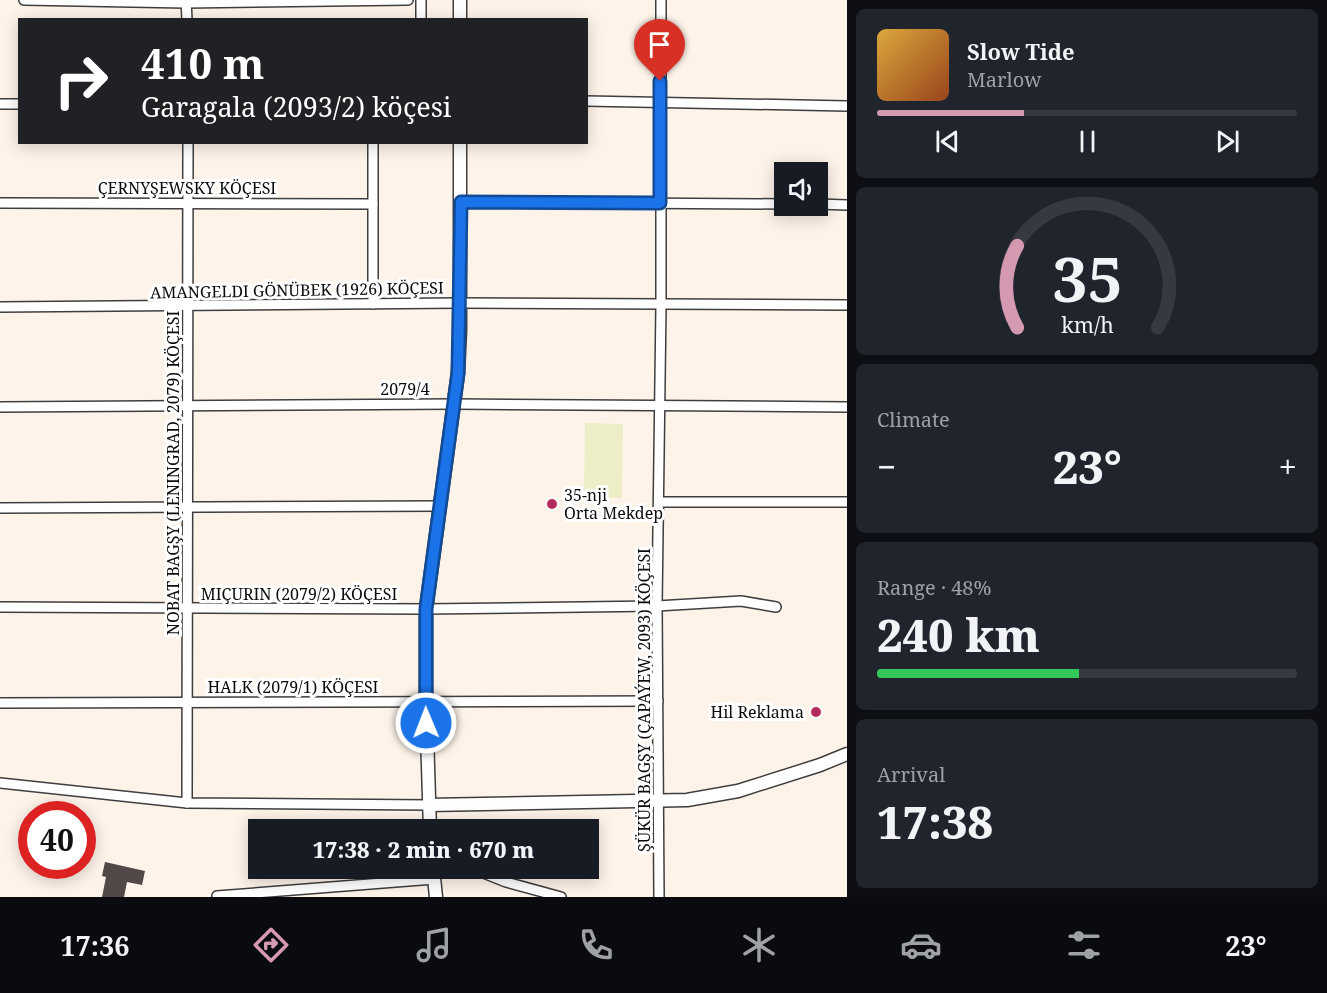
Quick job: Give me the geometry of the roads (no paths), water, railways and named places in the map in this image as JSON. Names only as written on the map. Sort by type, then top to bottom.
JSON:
[{"type":"street","points":[[24,0],[408,0]]},
{"type":"street","points":[[421,0],[421,18]]},
{"type":"street","points":[[460,0],[460,18]]},
{"type":"street","name":"ŞÜKÜR BAGŞY (ÇAPAÝEW, 2093) KÖÇESI","points":[[659,897],[657,606],[661,305],[659,102],[661,0]]},
{"type":"street","points":[[186,1],[187,18]]},
{"type":"street","points":[[588,101],[847,106]]},
{"type":"street","points":[[0,104],[18,104]]},
{"type":"street","name":"NOBAT BAGŞY (LENINGRAD, 2079) KÖÇESI","points":[[187,803],[188,144]]},
{"type":"street","points":[[373,144],[373,304]]},
{"type":"street","points":[[429,819],[426,609],[455,404],[460,303],[460,144]]},
{"type":"street","points":[[461,202],[774,204]]},
{"type":"street","name":"ÇERNYŞEWSKY KÖÇESI","points":[[0,203],[373,204]]},
{"type":"street","points":[[828,204],[847,205]]},
{"type":"street","name":"AMANGELDI GÖNÜBEK (1926) KÖÇESI","points":[[0,307],[460,303],[847,305]]},
{"type":"street","name":"2079/4","points":[[0,407],[455,404],[847,406]]},
{"type":"street","points":[[659,502],[847,502]]},
{"type":"street","points":[[0,508],[441,506]]},
{"type":"street","name":"MIÇURIN (2079/2) KÖÇESI","points":[[0,607],[426,609],[657,606],[741,601],[776,607]]},
{"type":"street","name":"HALK (2079/1) KÖÇESI","points":[[0,703],[658,701]]},
{"type":"street","points":[[0,783],[187,803],[428,806],[659,801],[687,800],[738,791],[847,754]]},
{"type":"street","points":[[217,896],[385,879]]},
{"type":"street","points":[[434,879],[436,897]]},
{"type":"street","points":[[500,879],[527,889],[561,897]]},
{"type":"place","name":"35-nji Orta Mekdep","points":[[552,504]]},
{"type":"place","name":"Hil Reklama","points":[[816,712]]}]
